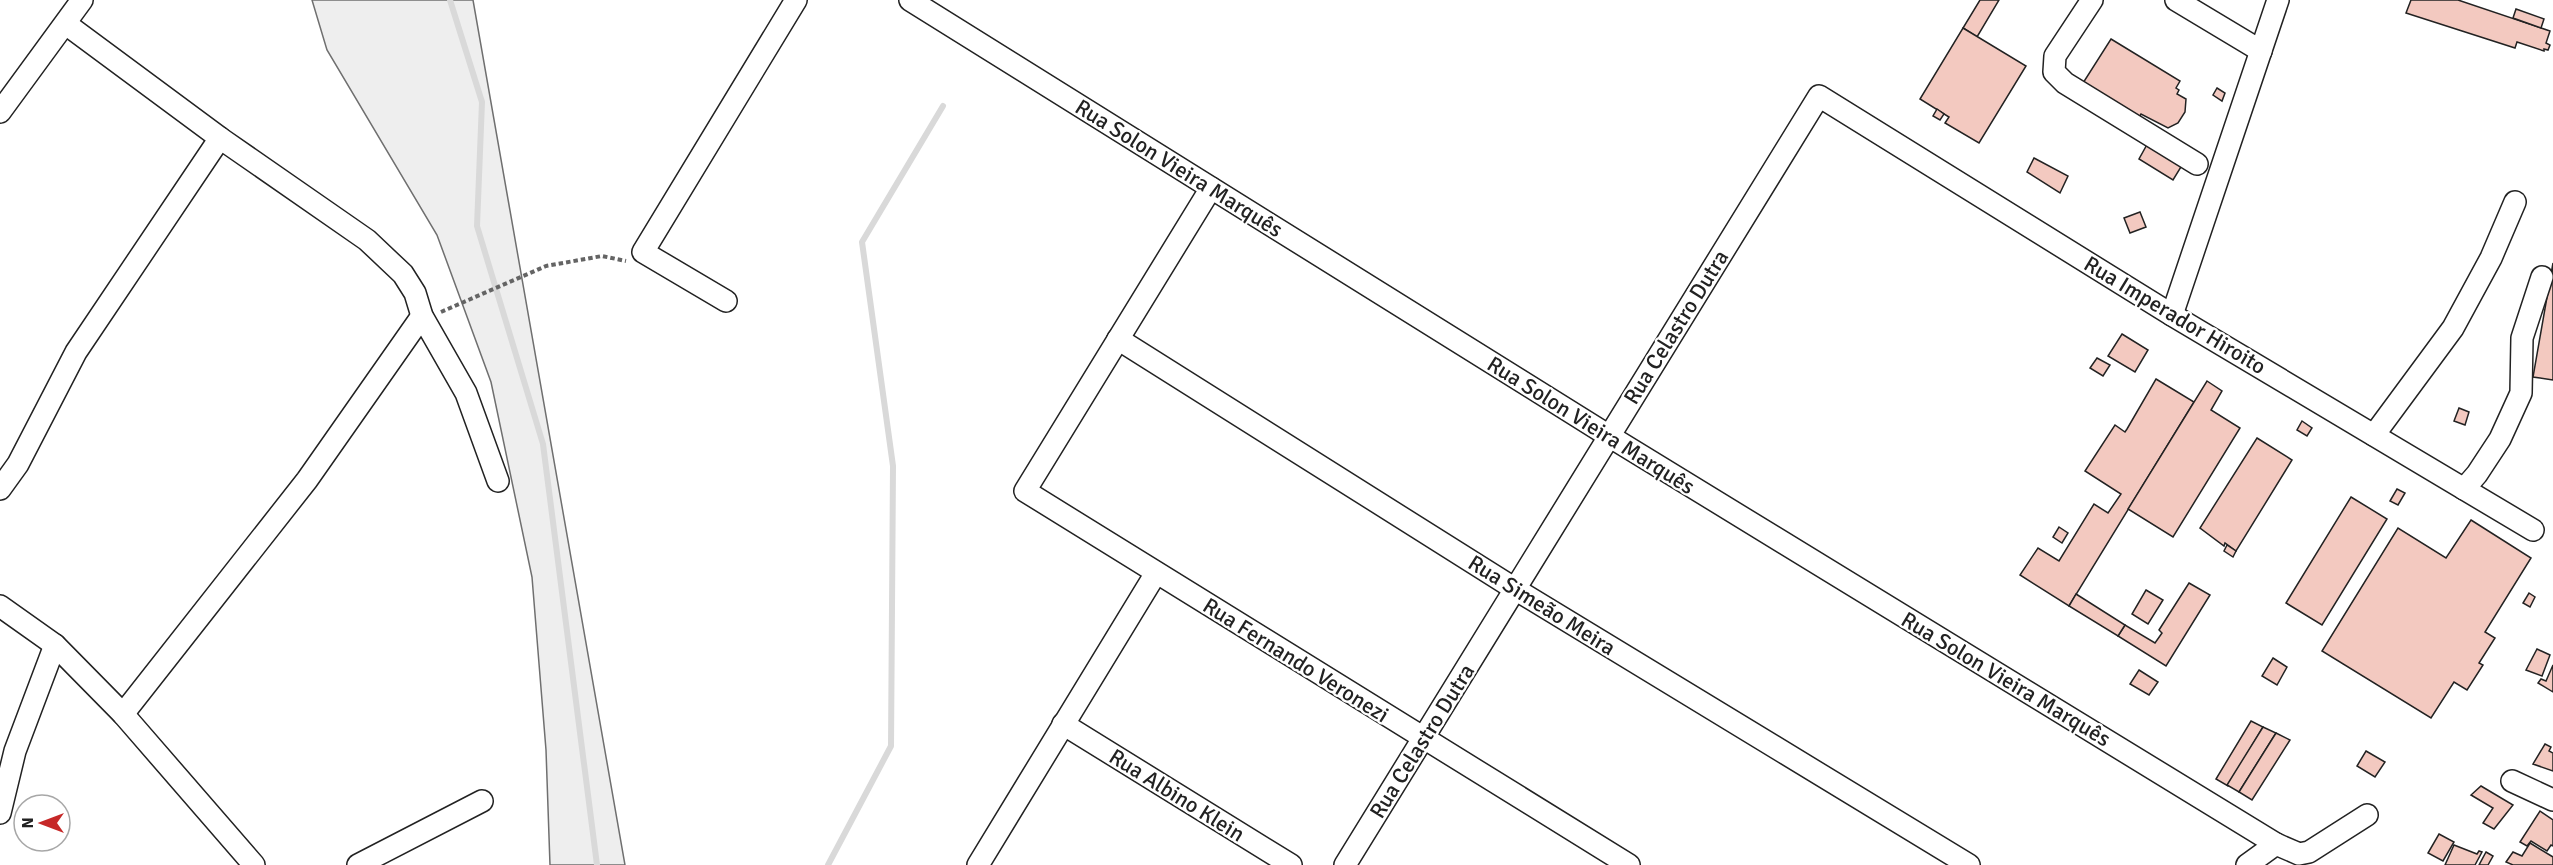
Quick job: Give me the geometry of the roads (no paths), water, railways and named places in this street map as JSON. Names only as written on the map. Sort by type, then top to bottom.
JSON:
[{"type":"street","points":[[0,112],[82,0]]},
{"type":"street","points":[[726,301],[643,252],[796,0]]},
{"type":"street","name":"Rua Solon Vieira Marquês","points":[[910,0],[1609,436],[2276,844],[2299,854],[2309,852],[2367,815]]},
{"type":"street","points":[[2092,0],[2055,56],[2054,72],[2065,83],[2197,164]]},
{"type":"street","points":[[2176,0],[2261,51]]},
{"type":"street","points":[[2172,315],[2278,0]]},
{"type":"street","points":[[66,24],[220,138],[367,240],[403,274],[415,293],[422,316],[466,393],[498,481]]},
{"type":"street","name":"Rua Imperador Hiroito","points":[[1819,96],[2172,315],[2533,530]]},
{"type":"street","name":"Rua Celastro Dutra","points":[[1345,865],[1819,96]]},
{"type":"street","points":[[0,489],[18,464],[76,352],[220,138]]},
{"type":"street","points":[[1118,339],[1211,188]]},
{"type":"street","points":[[2374,435],[2453,328],[2491,258],[2515,202]]},
{"type":"street","points":[[2464,489],[2500,439],[2521,393],[2522,338],[2542,277]]},
{"type":"street","points":[[123,714],[307,480],[422,316]]},
{"type":"street","name":"Rua Fernando Veronezi","points":[[1118,339],[1025,491],[1629,865]]},
{"type":"street","name":"Rua Simeão Meira","points":[[1118,339],[1515,589],[1969,865]]},
{"type":"street","points":[[978,865],[1156,573]]},
{"type":"street","points":[[0,606],[55,645],[123,714],[254,865]]},
{"type":"street","points":[[0,813],[15,751],[55,645]]},
{"type":"street","name":"Rua Albino Klein","points":[[1063,724],[1291,865]]},
{"type":"street","points":[[2512,781],[2553,800]]},
{"type":"street","points":[[358,865],[482,801]]},
{"type":"street","points":[[2247,865],[2276,844]]},
{"type":"waterway","points":[[450,0],[482,102],[477,226],[543,444],[597,865]]},
{"type":"waterway","points":[[828,865],[891,746],[893,466],[862,242],[943,106]]}]
